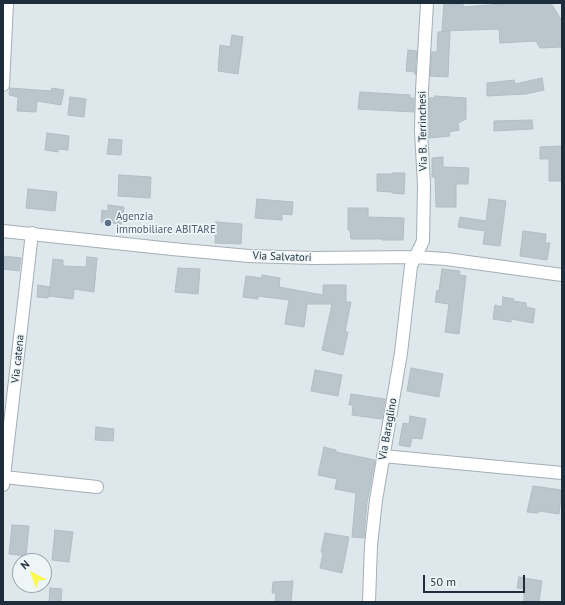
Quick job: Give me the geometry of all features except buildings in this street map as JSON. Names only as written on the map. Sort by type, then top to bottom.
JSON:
[{"type":"street","points":[[3,86],[7,3]]},
{"type":"street","name":"Via B. Terrinchesi","points":[[415,257],[423,241],[424,185],[421,125],[428,3]]},
{"type":"street","name":"Via Salvatori","points":[[3,231],[249,256],[329,258],[415,257],[446,259],[562,275]]},
{"type":"street","name":"Via catena","points":[[4,481],[32,233]]},
{"type":"street","name":"Via Baraglino","points":[[369,602],[371,545],[383,456],[401,352],[411,266],[415,257]]},
{"type":"street","points":[[383,456],[562,473]]},
{"type":"street","points":[[4,481],[97,487]]},
{"type":"place","name":"Agenzia immobiliare ABITARE","points":[[108,223]]}]
